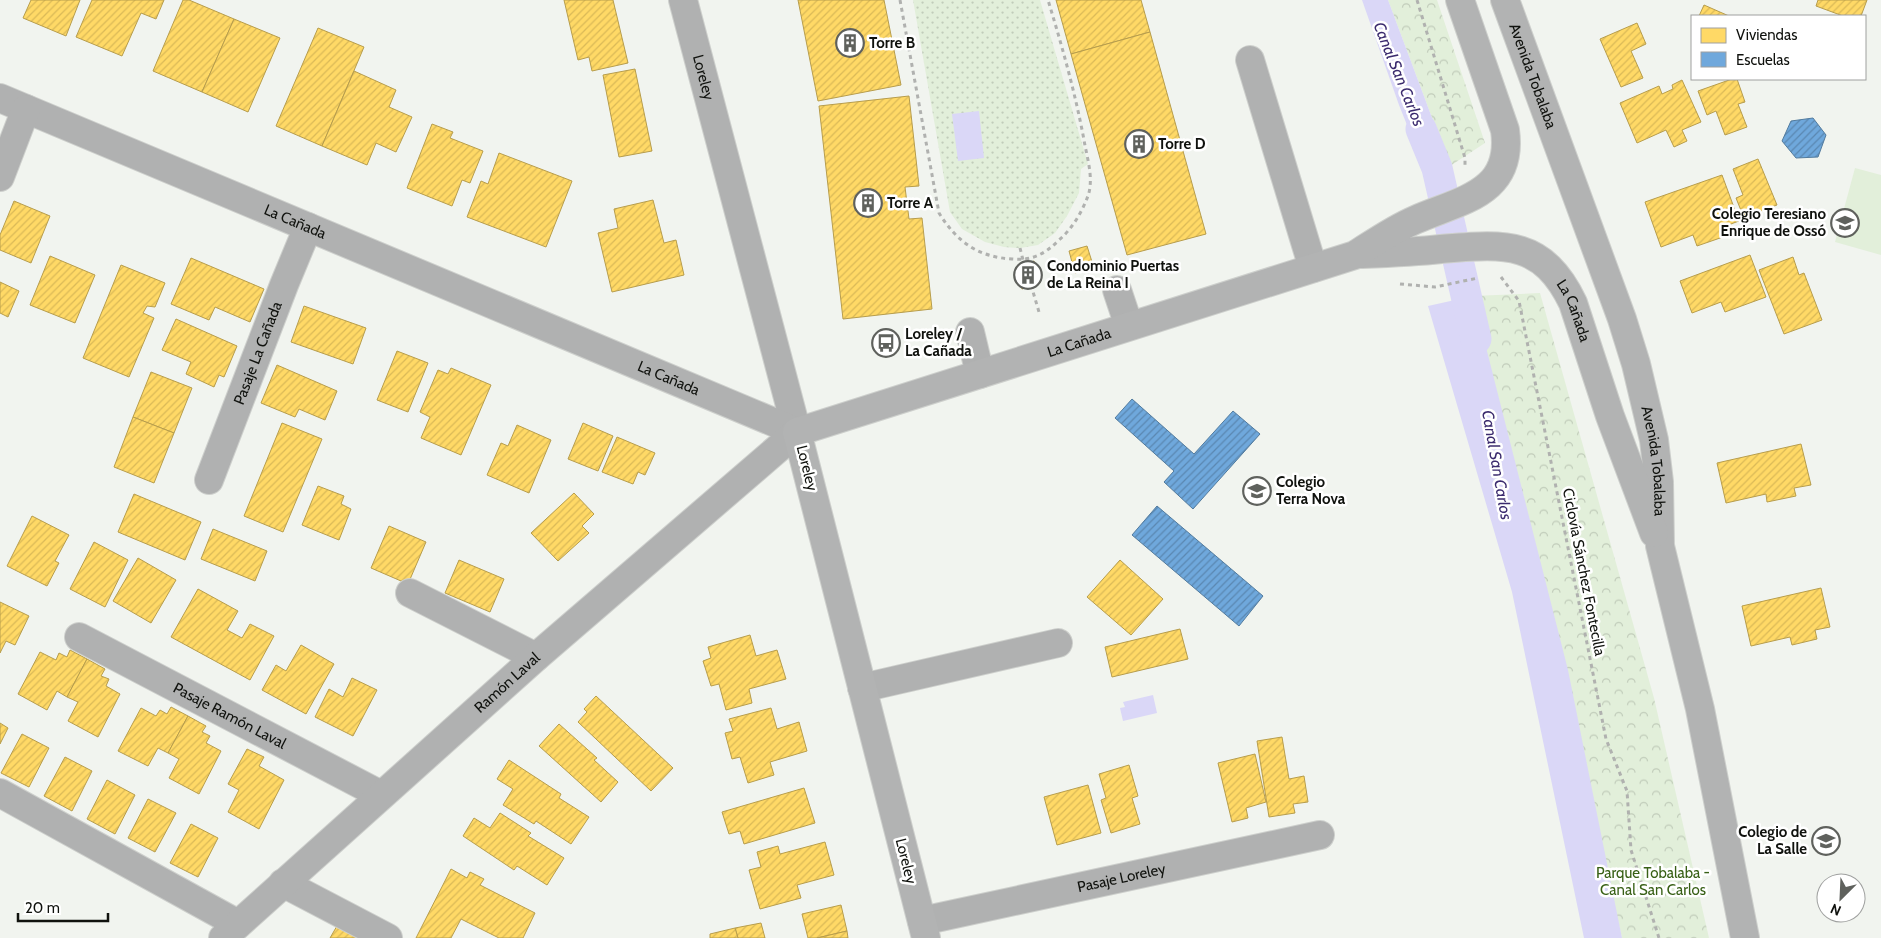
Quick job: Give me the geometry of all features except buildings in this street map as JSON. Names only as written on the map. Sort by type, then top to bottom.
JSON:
[{"type":"main road","name":"La Cañada","points":[[1355,255],[1413,220],[1472,198],[1494,181],[1501,170],[1506,157],[1506,130],[1460,0]]},
{"type":"main road","name":"Avenida Tobalaba","points":[[1505,0],[1622,319],[1636,364],[1654,440],[1658,482],[1660,546],[1700,708],[1745,938]]},
{"type":"main road","name":"La Cañada","points":[[797,432],[1355,255],[1483,246],[1508,247],[1524,251],[1542,260],[1554,271],[1565,286],[1573,303],[1610,416],[1660,546]]},
{"type":"main road","name":"Loreley","points":[[797,432],[924,929]]},
{"type":"street","name":"Loreley","points":[[682,0],[797,432]]},
{"type":"street","points":[[1250,60],[1313,268]]},
{"type":"street","name":"La Cañada","points":[[0,98],[797,432]]},
{"type":"street","points":[[0,177],[26,109]]},
{"type":"street","name":"Pasaje La Cañada","points":[[210,480],[308,227]]},
{"type":"street","points":[[1117,290],[1129,326]]},
{"type":"street","points":[[970,332],[980,374]]},
{"type":"street","name":"Ramón Laval","points":[[231,931],[536,657],[797,432]]},
{"type":"street","points":[[410,593],[536,657]]},
{"type":"street","name":"Pasaje Ramón Laval","points":[[79,636],[381,795]]},
{"type":"street","points":[[862,688],[1058,643]]},
{"type":"street","points":[[0,793],[231,931]]},
{"type":"street","name":"Pasaje Loreley","points":[[924,929],[1320,835]]},
{"type":"street","points":[[283,883],[388,938]]},
{"type":"path","points":[[900,0],[939,213],[949,230],[970,247],[988,256],[1024,262],[1038,257],[1067,233],[1078,217],[1088,195],[1090,172],[1075,92],[1048,0]]},
{"type":"path","points":[[1417,0],[1465,158],[1465,166],[1461,170]]},
{"type":"path","points":[[1020,248],[1024,262]]},
{"type":"path","name":"Ciclovía Sánchez Fontecilla","points":[[1494,277],[1502,277],[1519,301],[1606,739],[1627,792],[1631,850],[1659,938]]},
{"type":"path","points":[[1435,287],[1486,278]]},
{"type":"path","points":[[1031,285],[1039,312]]},
{"type":"green space","points":[[913,0],[1040,0],[1088,164],[1081,169],[1079,193],[1067,216],[1055,233],[1038,245],[1020,248],[1004,247],[985,242],[962,229],[950,212]]},
{"type":"green space","points":[[1388,0],[1437,0],[1485,143],[1450,166]]},
{"type":"green space","points":[[1855,168],[1881,175],[1881,255],[1835,242]]},
{"type":"green space","name":"Parque Tobalaba - Canal San Carlos","points":[[1540,293],[1654,698],[1709,938],[1622,938],[1473,296]]},
{"type":"water","points":[[1362,0],[1388,0],[1450,166],[1425,170],[1399,105]]},
{"type":"water","points":[[979,111],[984,158],[958,161],[952,114]]},
{"type":"water","points":[[1473,296],[1568,670],[1622,938],[1584,938],[1512,592],[1428,306]]},
{"type":"water","points":[[1153,695],[1157,713],[1123,721],[1120,708],[1125,707],[1123,702]]},
{"type":"waterway","name":"Canal San Carlos","points":[[1421,129],[1437,168],[1476,339]]},
{"type":"place","name":"Torre B","points":[[850,43]]},
{"type":"place","name":"Torre D","points":[[1139,144]]},
{"type":"place","name":"Torre A","points":[[868,203]]},
{"type":"place","name":"Colegio Teresiano Enrique de Ossó","points":[[1845,223]]},
{"type":"place","name":"Condominio Puertas de La Reina I","points":[[1028,275]]},
{"type":"place","name":"Loreley / La Cañada","points":[[886,343]]},
{"type":"place","name":"Colegio Terra Nova","points":[[1257,491]]},
{"type":"place","name":"Colegio de La Salle","points":[[1826,841]]}]
